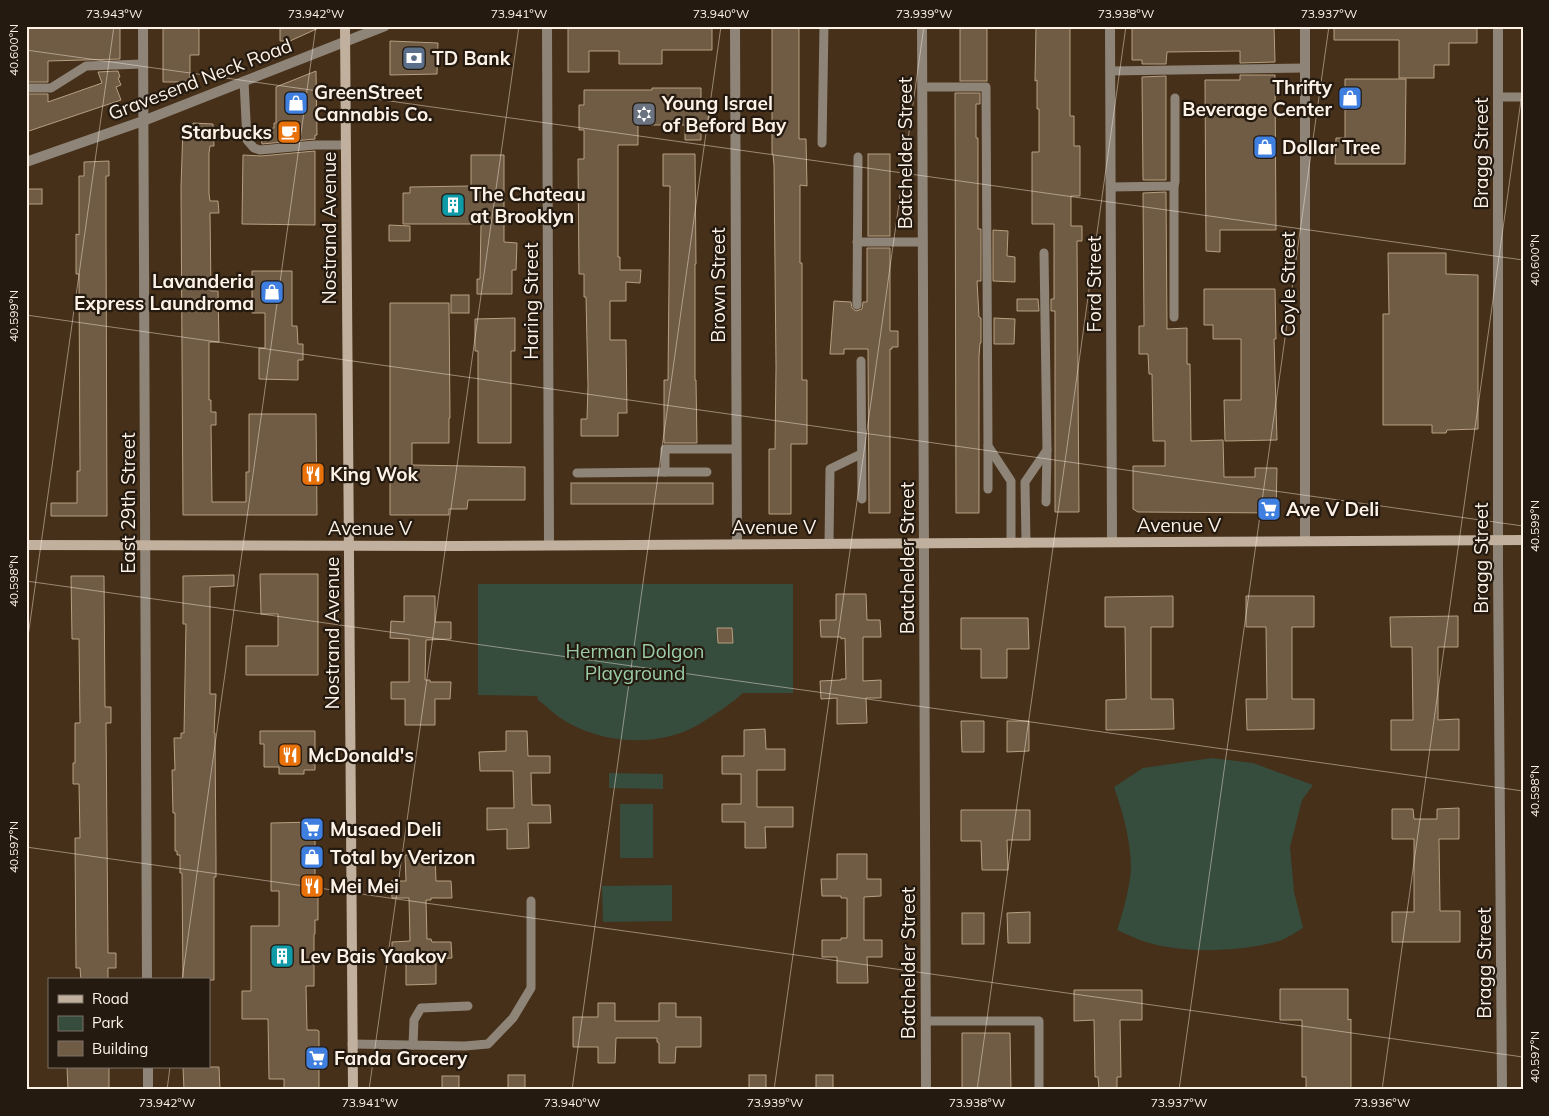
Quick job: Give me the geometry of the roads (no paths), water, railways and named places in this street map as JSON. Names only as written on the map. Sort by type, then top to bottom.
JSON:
[{"type":"main road","name":"Nostrand Avenue","points":[[346,26],[353,1090]]},
{"type":"main road","name":"Avenue V","points":[[26,545],[349,546],[1523,540]]},
{"type":"street","name":"East 29th Street","points":[[143,26],[147,978]]},
{"type":"street","name":"Gravesend Neck Road","points":[[26,162],[144,121],[385,26]]},
{"type":"street","name":"Haring Street","points":[[548,26],[549,545]]},
{"type":"street","name":"Brown Street","points":[[735,26],[737,544]]},
{"type":"street","name":"Batchelder Street","points":[[922,26],[926,1090]]},
{"type":"street","name":"Ford Street","points":[[1110,26],[1112,542]]},
{"type":"street","name":"Coyle Street","points":[[1305,26],[1305,541]]},
{"type":"street","name":"Bragg Street","points":[[1498,26],[1498,540],[1502,1090]]},
{"type":"street","points":[[148,1068],[148,1090]]},
{"type":"lane","points":[[822,143],[824,26]]},
{"type":"lane","points":[[26,88],[51,88],[86,66],[143,64]]},
{"type":"lane","points":[[1110,71],[1305,68]]},
{"type":"lane","points":[[244,82],[247,140],[254,148],[260,150],[315,145],[346,145]]},
{"type":"lane","points":[[922,87],[986,88],[988,489]]},
{"type":"lane","points":[[1498,96],[1523,97]]},
{"type":"lane","points":[[1174,317],[1175,98]]},
{"type":"lane","points":[[857,305],[858,157]]},
{"type":"lane","points":[[1111,187],[1174,186]]},
{"type":"lane","points":[[857,242],[923,242]]},
{"type":"lane","points":[[1044,254],[1046,502]]},
{"type":"lane","points":[[861,361],[862,499]]},
{"type":"lane","points":[[988,446],[1011,481],[1012,543]]},
{"type":"lane","points":[[665,472],[665,449],[736,449]]},
{"type":"lane","points":[[1026,543],[1025,482],[1046,450]]},
{"type":"lane","points":[[829,544],[830,469],[861,454]]},
{"type":"lane","points":[[577,473],[707,472]]},
{"type":"lane","points":[[352,1044],[465,1046],[488,1044],[513,1018],[531,988],[531,901]]},
{"type":"lane","points":[[413,1045],[414,1020],[422,1008],[468,1006]]},
{"type":"lane","points":[[926,1021],[1038,1021],[1039,1090]]},
{"type":"place","name":"TD Bank","points":[[414,58]]},
{"type":"place","name":"Thrifty Beverage Center","points":[[1350,98]]},
{"type":"place","name":"GreenStreet Cannabis Co.","points":[[296,103]]},
{"type":"place","name":"Young Israel of Beford Bay","points":[[644,114]]},
{"type":"place","name":"Starbucks","points":[[289,132]]},
{"type":"place","name":"Dollar Tree","points":[[1265,147]]},
{"type":"place","name":"The Chateau at Brooklyn","points":[[453,205]]},
{"type":"place","name":"Lavanderia Express Laundroma","points":[[272,292]]},
{"type":"place","name":"King Wok","points":[[313,474]]},
{"type":"place","name":"Ave V Deli","points":[[1269,509]]},
{"type":"place","name":"McDonald's","points":[[290,755]]},
{"type":"place","name":"Musaed Deli","points":[[312,829]]},
{"type":"place","name":"Total by Verizon","points":[[312,857]]},
{"type":"place","name":"Mei Mei","points":[[312,886]]},
{"type":"place","name":"Lev Bais Yaakov","points":[[282,956]]},
{"type":"place","name":"Fanda Grocery","points":[[317,1058]]},
{"type":"park label","name":"Herman Dolgon Playground","points":[[635,662]]}]
